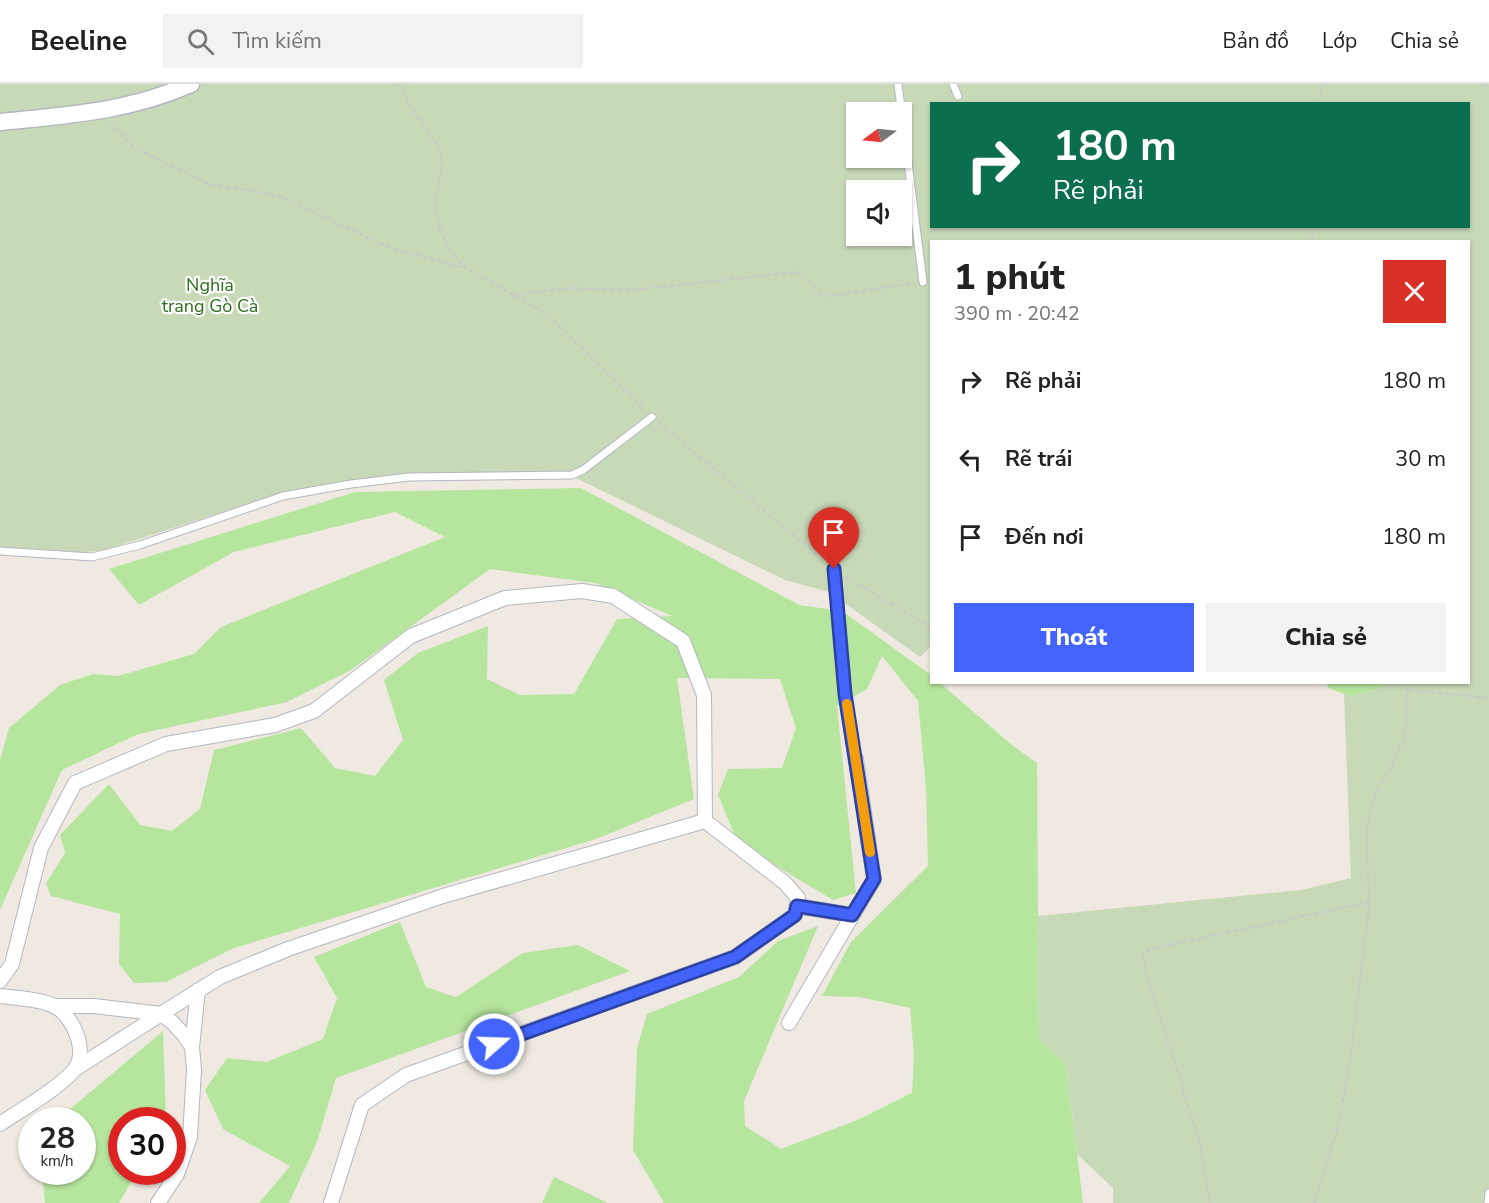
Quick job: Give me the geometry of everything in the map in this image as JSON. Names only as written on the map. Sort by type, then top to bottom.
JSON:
[{"type":"street","points":[[0,122],[118,109],[165,96],[191,84]]},
{"type":"street","points":[[0,981],[12,964],[41,848],[75,783],[166,744],[275,725],[314,711],[411,636],[505,598],[582,591],[613,596],[683,641],[704,695],[705,821]]},
{"type":"street","points":[[789,1023],[874,879],[856,759]]},
{"type":"street","points":[[331,1203],[362,1105],[406,1075],[735,957],[795,915],[798,898],[785,884],[705,821]]},
{"type":"street","points":[[0,1124],[75,1069],[198,990],[253,962],[443,896],[705,821]]},
{"type":"street","points":[[797,906],[852,915]]},
{"type":"street","points":[[158,1203],[177,1174],[190,1137],[194,1070],[192,1047],[198,990]]},
{"type":"street","points":[[0,996],[54,1006],[94,1006],[161,1014],[178,1028],[192,1047]]},
{"type":"street","points":[[54,1006],[65,1014],[80,1045],[79,1059],[75,1069]]},
{"type":"lane","points":[[898,84],[923,282]]},
{"type":"lane","points":[[953,84],[958,96]]},
{"type":"lane","points":[[0,551],[92,557],[140,545],[282,496],[351,484],[409,477],[572,475],[583,470],[652,417]]},
{"type":"lane","points":[[834,569],[845,694],[856,759]]},
{"type":"lane","points":[[1488,1203],[1489,1193]]},
{"type":"path","points":[[399,84],[413,111],[438,146],[441,154],[442,165],[436,196],[440,230],[449,249],[465,267]]},
{"type":"path","points":[[1319,102],[1323,84]]},
{"type":"path","points":[[1483,84],[1489,85]]},
{"type":"path","points":[[97,112],[107,117],[133,147],[209,184],[277,195],[393,249],[465,267],[513,296],[531,304],[548,315],[652,417],[834,569],[930,627]]},
{"type":"path","points":[[513,296],[567,288],[632,290],[797,272],[807,277],[821,296],[923,282]]},
{"type":"path","points":[[1314,1203],[1344,1098],[1370,902],[1366,843],[1368,821],[1373,799],[1405,739],[1407,684]]},
{"type":"path","points":[[1408,690],[1489,698]]},
{"type":"path","points":[[1210,1203],[1199,1139],[1147,977],[1143,954],[1150,950],[1370,902]]},
{"type":"green space","name":"Nghĩa trang Gò Cà","points":[[0,84],[1489,84],[1489,1203],[1113,1203],[1113,1188],[1077,1154],[1066,1064],[1039,1039],[1038,916],[1301,890],[1351,878],[1344,694],[1352,697],[1388,684],[1470,684],[1470,240],[930,240],[930,647],[920,657],[829,592],[785,580],[576,478],[415,481],[275,495],[102,551],[0,556]]},
{"type":"green space","points":[[581,488],[799,605],[842,611],[930,674],[930,684],[941,684],[1012,745],[1037,763],[1039,1039],[1066,1064],[1083,1203],[664,1203],[633,1150],[637,1049],[647,1014],[739,977],[778,941],[818,926],[744,1101],[745,1126],[781,1149],[860,1119],[912,1093],[914,1056],[910,1008],[860,997],[822,996],[851,942],[928,866],[926,788],[918,701],[882,656],[867,689],[837,706],[856,893],[833,900],[738,843],[718,795],[728,769],[782,768],[796,728],[780,679],[677,678],[694,799],[596,839],[234,948],[166,982],[134,983],[119,964],[120,914],[51,896],[46,883],[65,853],[60,835],[109,784],[140,825],[172,831],[200,809],[214,750],[301,728],[335,768],[375,776],[403,740],[384,680],[418,653],[488,626],[487,679],[520,695],[574,694],[617,619],[672,616],[595,583],[490,569],[351,670],[287,702],[138,734],[62,770],[0,910],[0,760],[9,728],[60,685],[93,674],[118,676],[194,654],[221,627],[445,537],[395,512],[234,552],[139,605],[109,569],[355,492]]},
{"type":"green space","points":[[1327,684],[1388,684],[1352,697],[1328,688]]},
{"type":"green space","points":[[400,922],[426,987],[456,997],[523,953],[578,945],[630,971],[336,1078],[317,1142],[289,1203],[259,1203],[290,1166],[223,1129],[205,1090],[227,1058],[267,1062],[323,1039],[337,998],[314,957]]},
{"type":"green space","points":[[163,1031],[166,1107],[108,1107],[108,1185],[129,1185],[119,1203],[45,1203],[43,1185],[96,1185],[96,1107],[72,1107]]},
{"type":"green space","points":[[554,1177],[608,1203],[542,1203]]},
{"type":"slow traffic","points":[[847,704],[870,852]]},
{"type":"route","points":[[494,1044],[735,957],[795,915],[797,906],[852,915],[874,879],[845,694],[834,569]]}]
